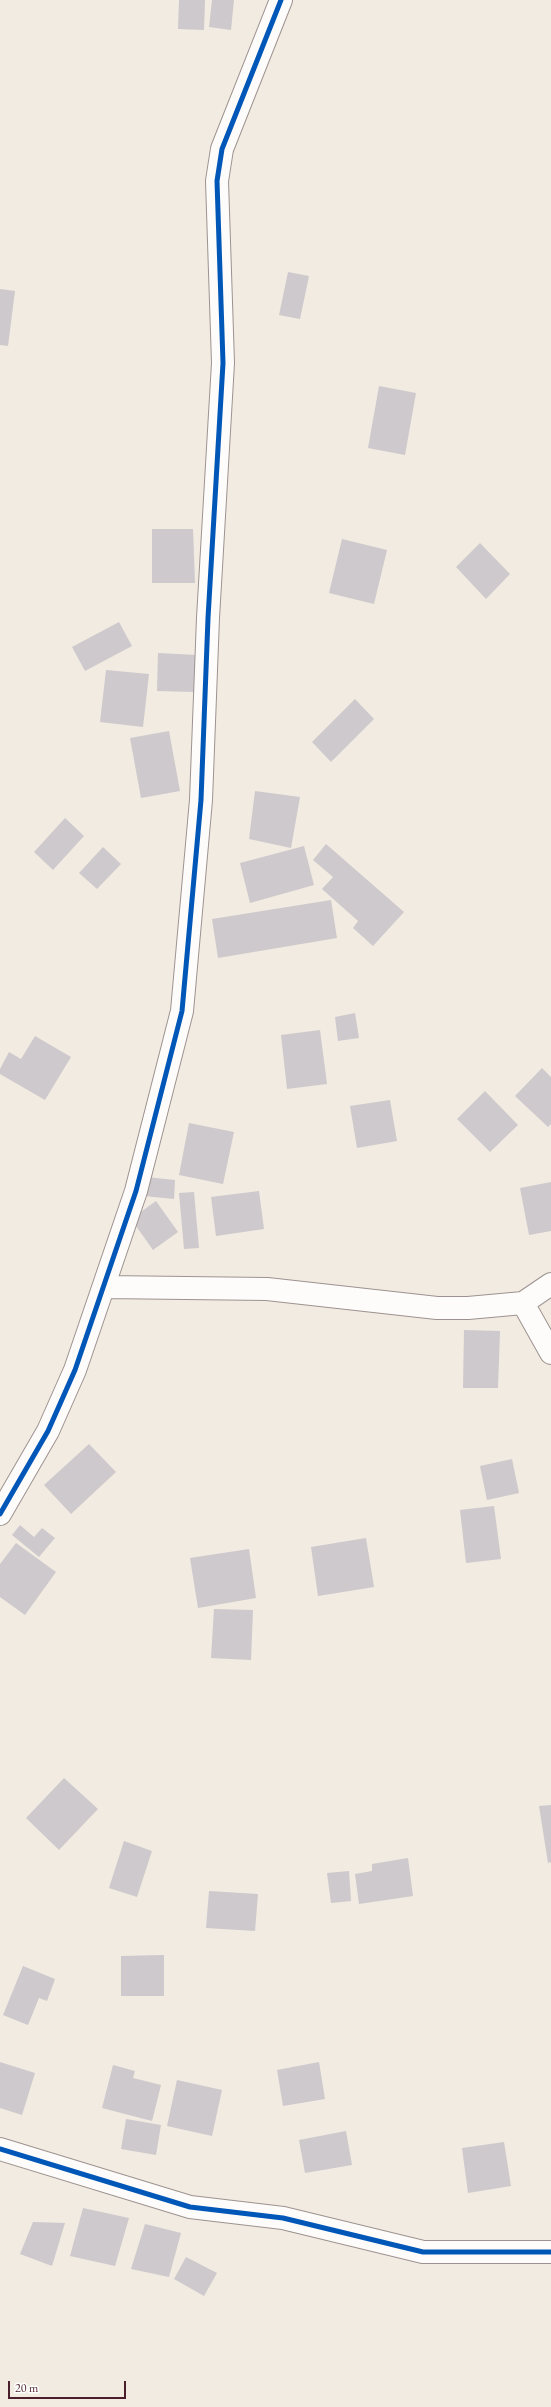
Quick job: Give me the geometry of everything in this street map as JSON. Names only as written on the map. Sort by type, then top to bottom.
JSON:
[{"type":"street","points":[[0,1514],[48,1431],[75,1370],[105,1287],[136,1191],[182,1011],[201,800],[208,618],[223,363],[217,181],[222,149],[281,0]]},
{"type":"street","points":[[105,1287],[267,1289],[437,1308],[468,1308],[523,1302],[551,1284]]},
{"type":"street","points":[[523,1302],[551,1353]]},
{"type":"street","points":[[0,2149],[190,2207],[283,2218],[423,2252],[551,2252]]},
{"type":"building","points":[[179,0],[205,0],[204,30],[178,29]]},
{"type":"building","points":[[212,0],[234,0],[231,30],[209,27]]},
{"type":"building","points":[[288,272],[309,276],[300,319],[279,315]]},
{"type":"building","points":[[0,289],[15,291],[8,346],[0,345]]},
{"type":"building","points":[[379,386],[416,393],[405,455],[368,448]]},
{"type":"building","points":[[152,529],[193,529],[195,583],[152,583]]},
{"type":"building","points":[[342,539],[387,550],[374,604],[329,593]]},
{"type":"building","points":[[480,543],[510,574],[486,599],[456,567]]},
{"type":"building","points":[[119,622],[132,646],[85,671],[72,647]]},
{"type":"building","points":[[158,653],[197,655],[196,692],[157,691]]},
{"type":"building","points":[[106,670],[149,674],[143,727],[100,722]]},
{"type":"building","points":[[355,699],[374,719],[331,762],[312,742]]},
{"type":"building","points":[[169,731],[180,791],[141,798],[130,738]]},
{"type":"building","points":[[255,791],[300,797],[291,848],[249,839]]},
{"type":"building","points":[[65,818],[84,836],[53,870],[34,852]]},
{"type":"building","points":[[326,844],[404,912],[373,946],[353,928],[358,921],[322,889],[333,877],[313,860]]},
{"type":"building","points":[[304,846],[314,885],[250,903],[240,863]]},
{"type":"building","points":[[103,847],[121,864],[97,889],[79,873]]},
{"type":"building","points":[[331,900],[337,938],[218,958],[212,919]]},
{"type":"building","points":[[355,1013],[359,1038],[338,1041],[335,1017]]},
{"type":"building","points":[[320,1030],[327,1084],[287,1089],[281,1035]]},
{"type":"building","points":[[35,1036],[71,1057],[45,1100],[0,1074],[0,1069],[9,1052],[21,1059]]},
{"type":"building","points":[[542,1068],[551,1077],[551,1124],[548,1127],[515,1096]]},
{"type":"building","points":[[485,1091],[518,1125],[490,1152],[457,1119]]},
{"type":"building","points":[[390,1100],[397,1141],[357,1148],[350,1106]]},
{"type":"building","points":[[189,1123],[234,1132],[223,1184],[179,1175]]},
{"type":"building","points":[[146,1177],[175,1180],[174,1199],[144,1196]]},
{"type":"building","points":[[551,1182],[551,1231],[529,1235],[520,1188]]},
{"type":"building","points":[[259,1191],[264,1229],[216,1236],[211,1197]]},
{"type":"building","points":[[194,1192],[199,1248],[184,1249],[179,1193]]},
{"type":"building","points":[[156,1201],[178,1232],[153,1250],[131,1219]]},
{"type":"building","points":[[464,1330],[500,1331],[498,1388],[463,1388]]},
{"type":"building","points":[[89,1444],[116,1472],[71,1514],[44,1485]]},
{"type":"building","points":[[512,1459],[519,1493],[487,1500],[480,1466]]},
{"type":"building","points":[[494,1506],[501,1559],[466,1563],[460,1510]]},
{"type":"building","points":[[20,1525],[34,1537],[42,1528],[55,1538],[39,1557],[12,1535]]},
{"type":"building","points":[[366,1538],[374,1587],[318,1596],[311,1547]]},
{"type":"building","points":[[16,1543],[56,1572],[25,1615],[0,1597],[0,1564]]},
{"type":"building","points":[[249,1549],[256,1598],[198,1608],[190,1558]]},
{"type":"building","points":[[214,1609],[253,1610],[251,1660],[211,1658]]},
{"type":"building","points":[[64,1778],[98,1809],[59,1850],[26,1818]]},
{"type":"building","points":[[551,1805],[551,1862],[548,1863],[539,1806]]},
{"type":"building","points":[[124,1841],[152,1851],[137,1897],[109,1888]]},
{"type":"building","points":[[408,1858],[413,1896],[359,1904],[355,1874],[372,1871],[372,1864]]},
{"type":"building","points":[[349,1871],[351,1901],[331,1903],[327,1873]]},
{"type":"building","points":[[209,1891],[258,1894],[255,1931],[206,1928]]},
{"type":"building","points":[[164,1955],[164,1996],[121,1996],[121,1956]]},
{"type":"building","points":[[23,1966],[55,1979],[47,2001],[39,1998],[28,2025],[3,2015]]},
{"type":"building","points":[[0,2062],[35,2073],[22,2115],[0,2108]]},
{"type":"building","points":[[319,2062],[325,2099],[283,2106],[277,2070]]},
{"type":"building","points":[[113,2065],[135,2071],[133,2078],[161,2085],[152,2121],[102,2108]]},
{"type":"building","points":[[177,2080],[222,2090],[212,2136],[167,2126]]},
{"type":"building","points":[[126,2119],[161,2125],[156,2155],[121,2149]]},
{"type":"building","points":[[346,2131],[352,2165],[305,2173],[299,2140]]},
{"type":"building","points":[[504,2142],[511,2186],[468,2193],[462,2148]]},
{"type":"building","points":[[83,2208],[129,2218],[115,2266],[70,2256]]},
{"type":"building","points":[[33,2222],[65,2223],[52,2266],[20,2254]]},
{"type":"building","points":[[145,2224],[181,2233],[169,2277],[131,2269]]},
{"type":"building","points":[[186,2257],[217,2273],[204,2296],[174,2279]]},
{"type":"cycle path","points":[[0,1514],[48,1431],[75,1370],[136,1191],[182,1011],[201,800],[208,618],[223,363],[217,181],[222,149],[281,0]]},
{"type":"cycle path","points":[[0,2149],[190,2207],[283,2218],[423,2252],[551,2252]]}]
